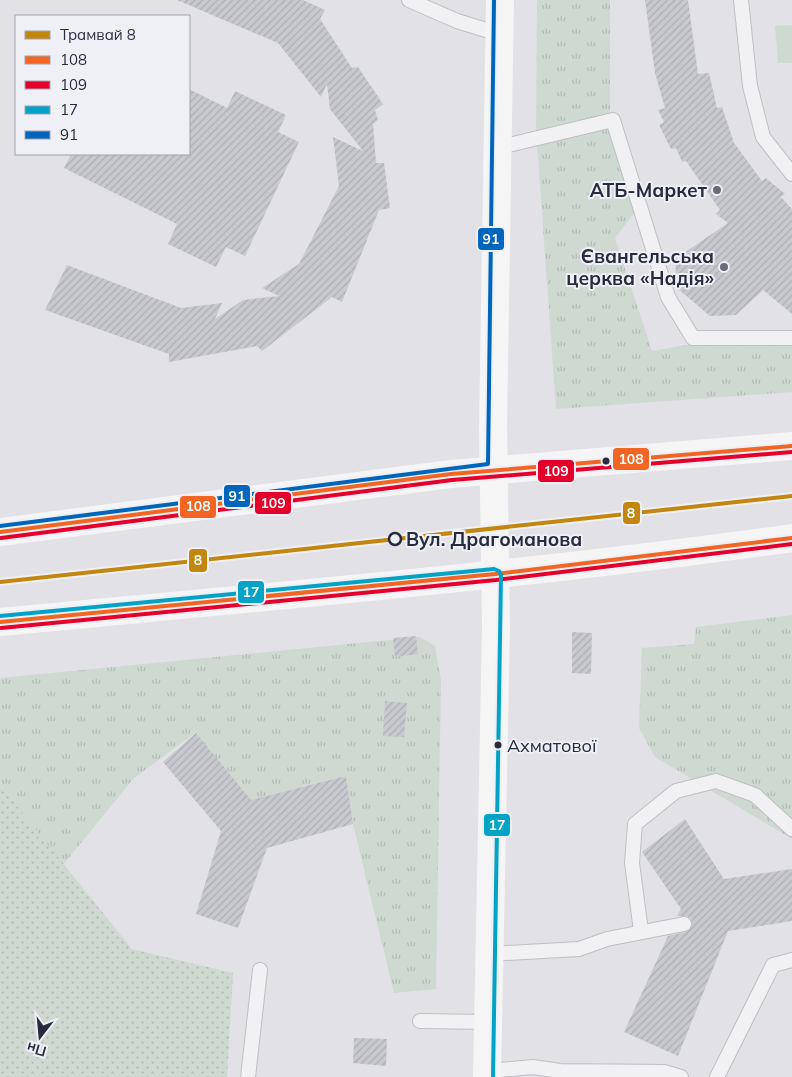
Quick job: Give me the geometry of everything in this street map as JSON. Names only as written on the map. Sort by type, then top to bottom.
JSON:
[{"type":"main road","points":[[487,1074],[495,575],[496,148],[500,0]]},
{"type":"main road","points":[[0,532],[494,470],[792,446]]},
{"type":"main road","points":[[0,622],[633,561],[792,538]]},
{"type":"lane","points":[[409,0],[457,21],[499,34]]},
{"type":"lane","points":[[741,0],[750,86],[762,137],[792,174]]},
{"type":"lane","points":[[496,148],[613,120],[668,297],[693,338],[792,338]]},
{"type":"lane","points":[[641,931],[632,863],[635,824],[676,790],[716,781],[755,796],[792,829]]},
{"type":"lane","points":[[489,954],[579,949],[602,940],[684,924]]},
{"type":"lane","points":[[717,1077],[773,965],[792,960]]},
{"type":"lane","points":[[248,1077],[260,970]]},
{"type":"lane","points":[[420,1021],[488,1022]]},
{"type":"lane","points":[[487,1074],[533,1067],[560,1071],[664,1072],[681,1077]]},
{"type":"green space","points":[[537,0],[610,0],[610,117],[536,133]]},
{"type":"green space","points":[[792,25],[792,63],[778,63],[775,26]]},
{"type":"green space","points":[[610,126],[635,212],[615,238],[652,351],[686,345],[792,345],[792,392],[556,409],[537,143]]},
{"type":"green space","points":[[792,615],[792,839],[655,757],[639,728],[642,648],[694,644],[696,627]]},
{"type":"green space","points":[[420,637],[435,646],[441,680],[436,989],[394,993],[353,824],[346,776],[251,800],[195,733],[133,779],[63,865],[0,785],[0,678]]},
{"type":"green space","points":[[0,785],[132,949],[233,973],[227,1077],[0,1077]]},
{"type":"building","points":[[177,0],[303,0],[325,10],[320,19],[352,68],[358,67],[383,104],[375,110],[378,120],[373,124],[376,163],[384,163],[390,208],[379,210],[342,302],[332,297],[262,351],[257,346],[169,362],[169,354],[45,310],[67,265],[181,308],[222,303],[215,319],[243,300],[279,296],[262,288],[299,264],[339,186],[333,137],[363,151],[330,109],[327,84],[321,97],[278,43]]},
{"type":"building","points":[[645,0],[688,0],[698,74],[709,73],[717,108],[722,107],[734,143],[762,181],[766,178],[785,194],[781,197],[792,209],[792,314],[763,290],[736,315],[710,316],[677,288],[675,259],[728,223],[716,214],[720,210],[686,161],[682,162],[676,148],[671,149],[659,125],[664,122],[658,110],[665,108],[655,73]]},
{"type":"building","points":[[190,90],[227,108],[235,91],[286,115],[278,132],[299,142],[245,256],[226,247],[216,267],[168,244],[177,224],[64,168],[70,155],[190,155]]},
{"type":"building","points":[[572,632],[592,633],[591,674],[572,673]]},
{"type":"building","points":[[416,636],[418,654],[395,657],[393,638]]},
{"type":"building","points":[[385,701],[407,703],[404,737],[383,736]]},
{"type":"building","points":[[196,733],[251,800],[346,776],[353,824],[267,848],[238,928],[196,914],[221,831],[163,762]]},
{"type":"building","points":[[685,819],[724,879],[792,869],[792,921],[728,931],[678,1056],[624,1032],[668,936],[686,932],[692,926],[691,919],[687,916],[677,916],[681,909],[642,852]]},
{"type":"building","points":[[354,1038],[387,1039],[386,1066],[353,1063]]},
{"type":"tram line","name":"8","points":[[0,582],[792,496]]},
{"type":"transit line","name":"91","points":[[0,526],[488,464],[494,0]]},
{"type":"transit line","name":"108","points":[[0,532],[451,474],[792,446]]},
{"type":"transit line","name":"109","points":[[1,538],[452,480],[792,452]]},
{"type":"transit line","name":"108","points":[[0,622],[495,574],[792,538]]},
{"type":"transit line","name":"109","points":[[1,628],[496,580],[792,544]]},
{"type":"transit line","name":"17","points":[[0,616],[494,569],[499,571],[501,575],[493,1077]]},
{"type":"place","name":"АТБ-Маркет","points":[[717,190]]},
{"type":"place","name":"Євангельська церква «Надія»","points":[[724,267]]},
{"type":"place","name":"Вул. Драгоманова","points":[[395,539]]},
{"type":"place","name":"Ахматової","points":[[498,745]]}]
